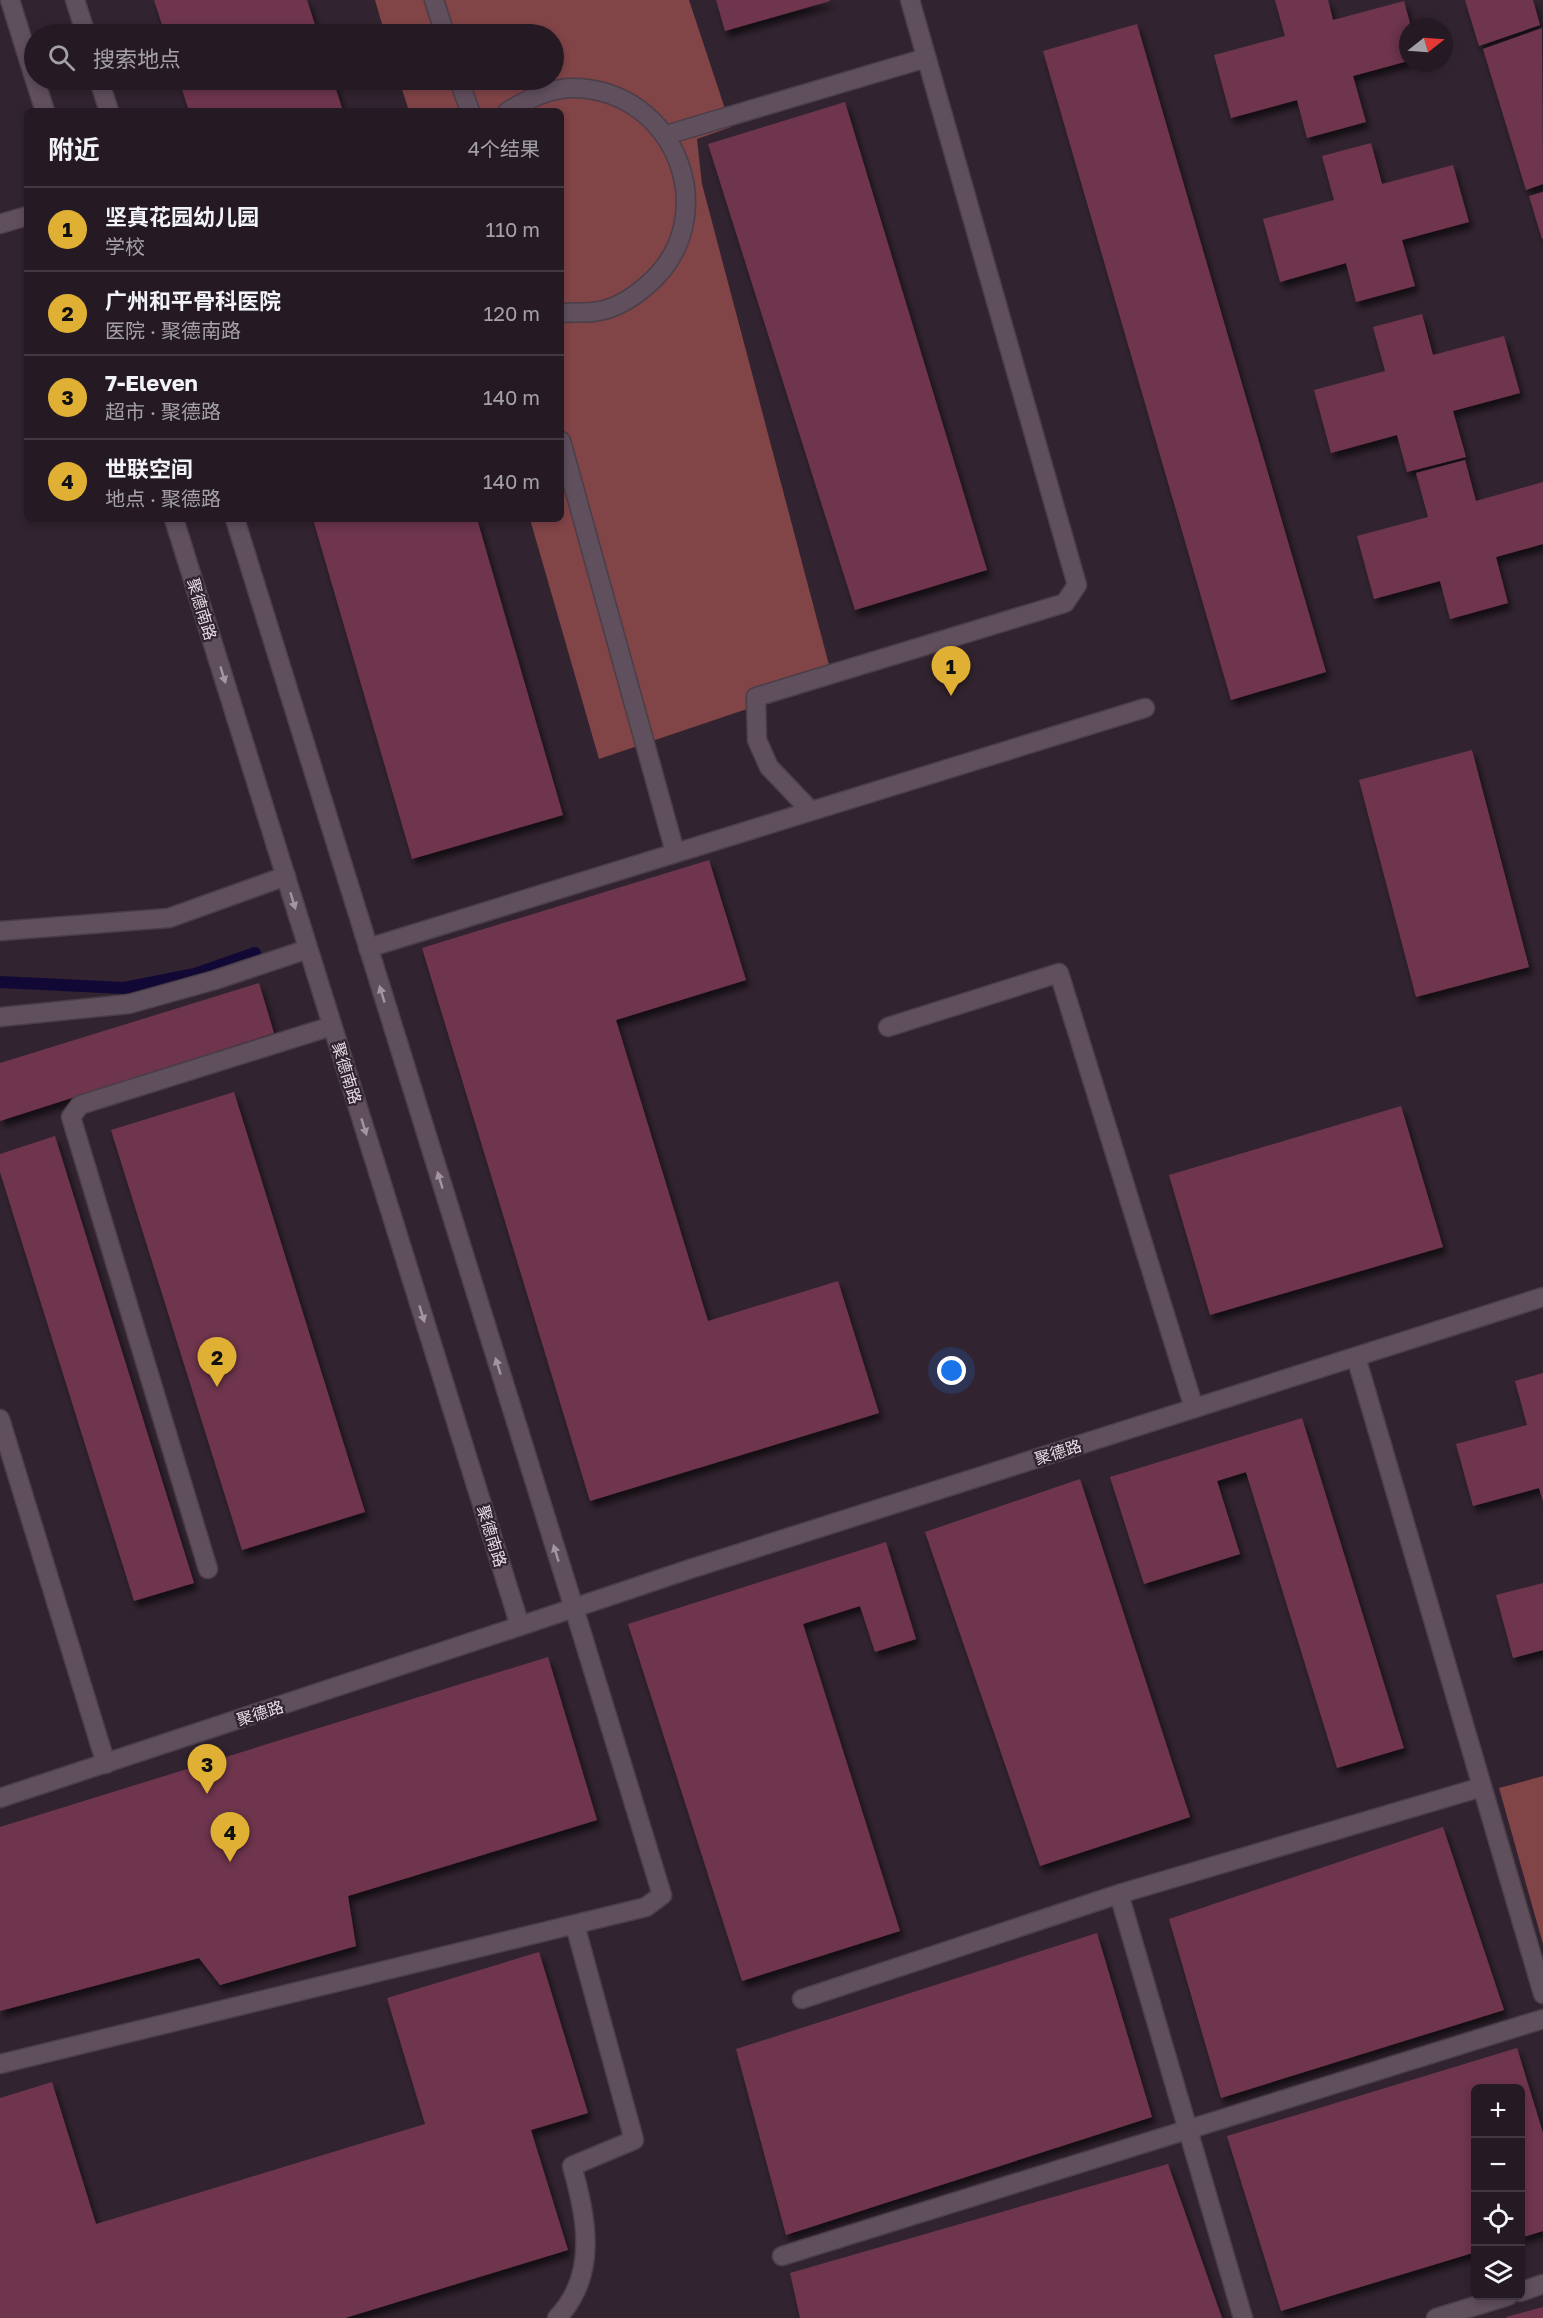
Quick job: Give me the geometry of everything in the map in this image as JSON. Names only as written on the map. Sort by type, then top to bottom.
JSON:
[{"type":"street","points":[[10,0],[24,44]]},
{"type":"street","points":[[75,0],[83,24]]},
{"type":"street","points":[[434,0],[442,24]]},
{"type":"street","points":[[810,810],[769,767],[757,741],[756,697],[1065,603],[1077,585],[910,0]]},
{"type":"street","points":[[666,135],[926,58]]},
{"type":"street","points":[[564,90],[571,88],[607,93],[640,109],[666,135],[682,169],[687,207],[679,243],[659,276],[630,299],[595,312],[564,313]]},
{"type":"street","points":[[39,90],[44,108]]},
{"type":"street","points":[[102,90],[108,108]]},
{"type":"street","points":[[463,90],[469,108]]},
{"type":"street","points":[[513,108],[535,96],[562,90]]},
{"type":"street","points":[[0,224],[24,217]]},
{"type":"street","points":[[564,452],[675,852]]},
{"type":"street","name":"聚德南路","points":[[175,522],[520,1626]]},
{"type":"street","points":[[0,2064],[646,1907],[662,1895],[236,522]]},
{"type":"street","points":[[368,948],[1145,708]]},
{"type":"street","points":[[0,931],[169,918],[285,876]]},
{"type":"street","points":[[0,1017],[129,1004],[215,980],[308,949]]},
{"type":"street","points":[[888,1028],[1059,973],[1194,1408]]},
{"type":"street","points":[[208,1569],[70,1117],[80,1105],[332,1026]]},
{"type":"street","name":"聚德路","points":[[0,1798],[574,1608],[1543,1297]]},
{"type":"street","points":[[1356,1357],[1543,1994]]},
{"type":"street","points":[[0,1419],[106,1764]]},
{"type":"street","points":[[802,1999],[1119,1894],[1482,1787]]},
{"type":"street","points":[[1119,1894],[1243,2318]]},
{"type":"street","points":[[557,2318],[574,2295],[586,2243],[585,2214],[572,2166],[634,2140],[575,1925]]},
{"type":"street","points":[[782,2256],[1543,2019]]},
{"type":"street","points":[[1525,2291],[1543,2284]]},
{"type":"street","points":[[1437,2318],[1493,2300]]},
{"type":"shaded area","points":[[375,0],[689,0],[731,127],[697,139],[702,184],[833,680],[599,759],[531,522],[564,522],[564,108],[408,108],[402,90],[564,90],[564,24],[382,24]]},
{"type":"shaded area","points":[[1543,1776],[1543,1944],[1499,1788]]},
{"type":"building","points":[[154,0],[307,0],[315,24],[162,24]]},
{"type":"building","points":[[716,0],[830,0],[830,1],[725,31]]},
{"type":"building","points":[[1275,0],[1328,0],[1333,20],[1404,1],[1409,18],[1399,18],[1399,63],[1353,76],[1366,122],[1307,138],[1297,100],[1231,118],[1214,55],[1285,36]]},
{"type":"building","points":[[1465,0],[1533,0],[1540,25],[1479,46]]},
{"type":"building","points":[[1137,24],[1326,672],[1231,700],[1043,51]]},
{"type":"building","points":[[1542,28],[1543,184],[1526,190],[1483,49]]},
{"type":"building","points":[[182,90],[336,90],[342,108],[188,108]]},
{"type":"building","points":[[845,102],[987,570],[855,610],[708,144]]},
{"type":"building","points":[[1371,143],[1382,184],[1453,165],[1469,222],[1402,240],[1415,286],[1356,302],[1346,263],[1280,282],[1263,219],[1334,200],[1322,156]]},
{"type":"building","points":[[1543,192],[1543,239],[1542,239],[1529,196]]},
{"type":"building","points":[[1422,314],[1433,355],[1504,336],[1520,393],[1453,411],[1466,457],[1407,472],[1397,435],[1331,453],[1314,390],[1385,371],[1373,327]]},
{"type":"building","points":[[1465,460],[1476,501],[1543,482],[1543,544],[1496,557],[1508,603],[1450,619],[1440,581],[1374,599],[1357,536],[1428,517],[1416,473]]},
{"type":"building","points":[[314,522],[478,522],[563,815],[412,859]]},
{"type":"building","points":[[1472,750],[1529,967],[1416,997],[1359,780]]},
{"type":"building","points":[[709,860],[746,980],[616,1020],[708,1321],[838,1281],[879,1413],[590,1501],[422,948]]},
{"type":"building","points":[[259,983],[274,1033],[0,1121],[0,1063]]},
{"type":"building","points":[[234,1092],[365,1512],[242,1550],[111,1130]]},
{"type":"building","points":[[1401,1106],[1443,1247],[1210,1315],[1169,1175]]},
{"type":"building","points":[[55,1136],[194,1583],[134,1601],[0,1172],[0,1154]]},
{"type":"building","points":[[1543,1373],[1543,1502],[1539,1488],[1473,1506],[1456,1444],[1527,1425],[1515,1381]]},
{"type":"building","points":[[1302,1418],[1404,1748],[1337,1768],[1246,1472],[1217,1481],[1240,1554],[1144,1584],[1110,1477]]},
{"type":"building","points":[[1080,1479],[1190,1817],[1040,1866],[925,1532]]},
{"type":"building","points":[[886,1542],[916,1639],[875,1652],[860,1606],[803,1624],[900,1931],[742,1981],[628,1624]]},
{"type":"building","points":[[1543,1583],[1543,1650],[1513,1658],[1496,1595]]},
{"type":"building","points":[[548,1657],[597,1820],[348,1896],[356,1946],[220,1985],[199,1958],[0,2011],[0,1827]]},
{"type":"building","points":[[1443,1827],[1504,2010],[1221,2098],[1169,1919]]},
{"type":"building","points":[[1097,1933],[1152,2117],[786,2235],[736,2049]]},
{"type":"building","points":[[539,1952],[588,2113],[531,2130],[568,2250],[345,2318],[0,2318],[0,2098],[52,2082],[96,2224],[425,2124],[387,1998]]},
{"type":"building","points":[[1517,2048],[1543,2133],[1543,2231],[1525,2236],[1525,2084],[1471,2084],[1471,2254],[1281,2311],[1227,2136]]},
{"type":"building","points":[[1168,2164],[1222,2318],[800,2318],[790,2273]]},
{"type":"building","points":[[1543,2307],[1543,2318],[1506,2317]]},
{"type":"waterway","points":[[0,982],[124,988],[195,974],[255,953]]},
{"type":"place","name":"坚真花园幼儿园","points":[[951,696]]},
{"type":"place","name":"广州和平骨科医院","points":[[217,1387]]},
{"type":"place","name":"7-Eleven","points":[[207,1794]]},
{"type":"place","name":"世联空间","points":[[230,1862]]}]
